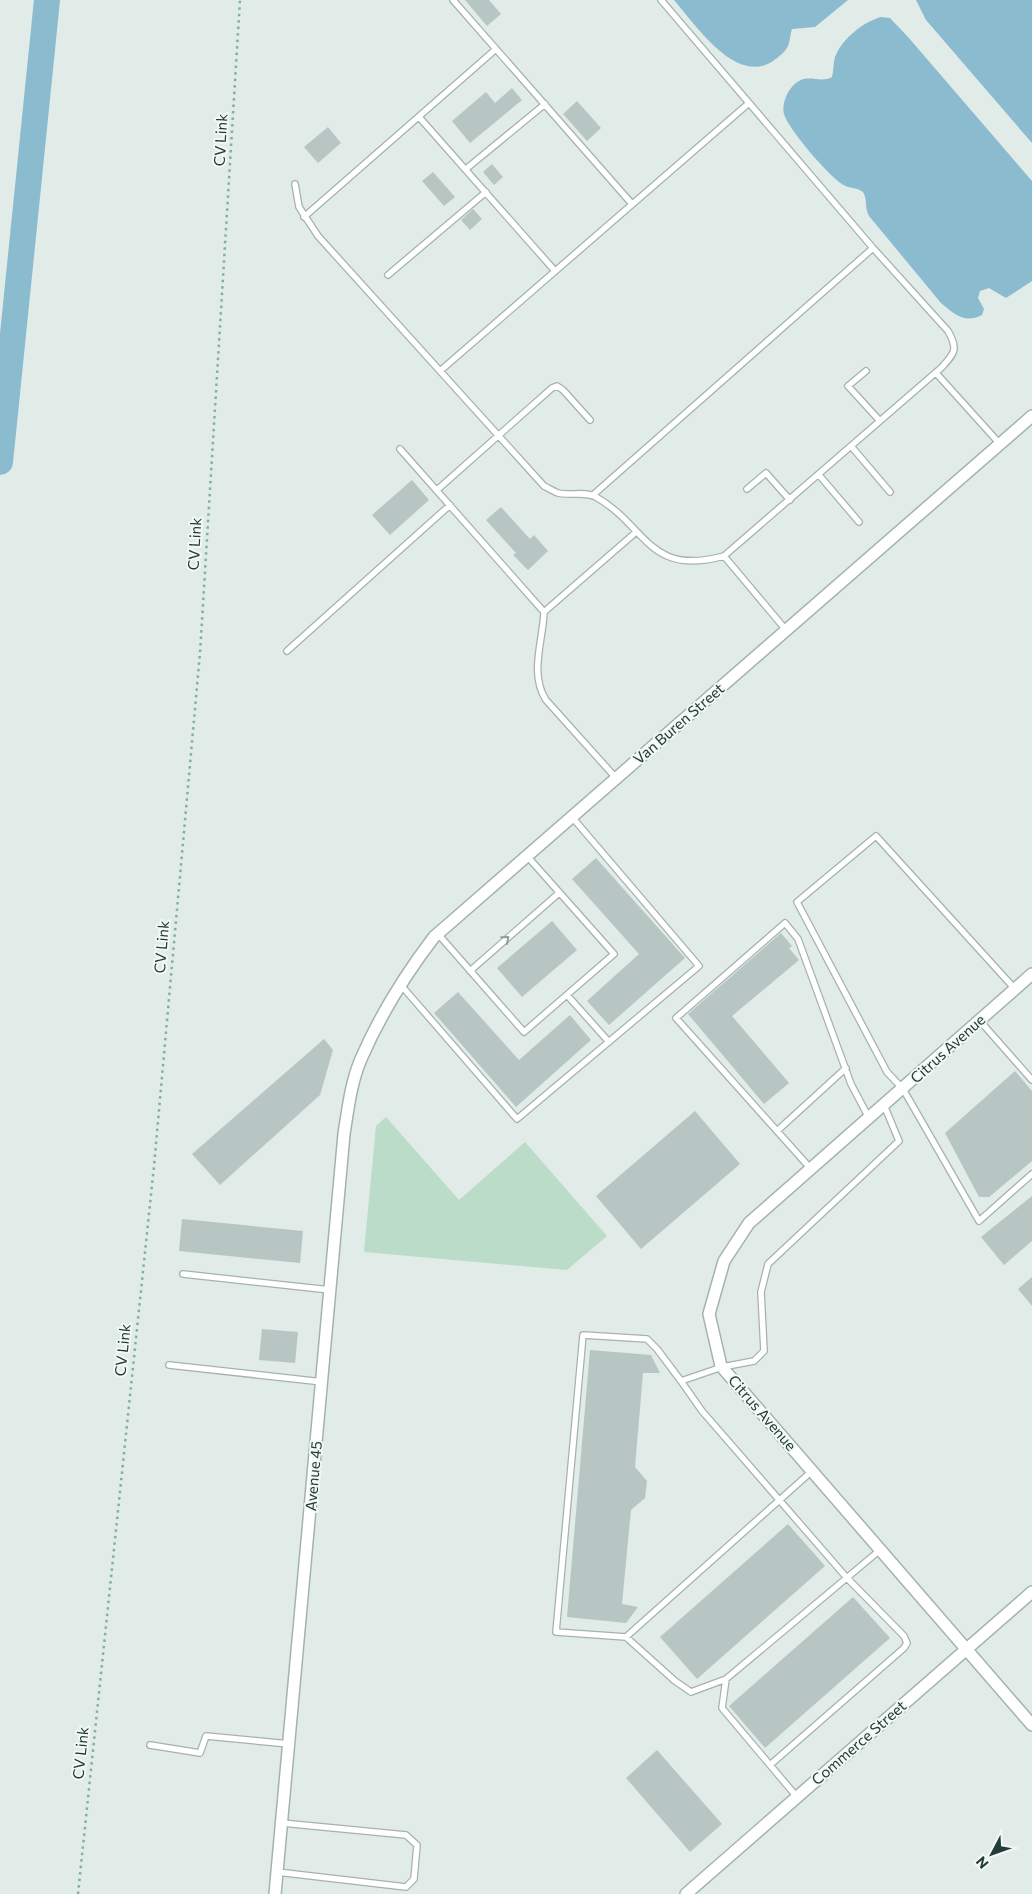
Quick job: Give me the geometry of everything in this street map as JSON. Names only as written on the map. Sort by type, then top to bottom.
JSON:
[{"type":"street","name":"Van Buren Street","points":[[360,1060],[400,984],[411,967],[438,934],[1032,416]]},
{"type":"street","name":"Citrus Avenue","points":[[1032,974],[749,1223],[724,1261],[709,1314],[722,1367],[1032,1725]]},
{"type":"street","name":"Avenue 45","points":[[275,1894],[332,1290],[344,1134],[350,1096],[360,1060]]},
{"type":"street","name":"Commerce Street","points":[[686,1894],[1032,1592]]},
{"type":"lane","points":[[453,0],[632,204]]},
{"type":"lane","points":[[295,184],[299,207],[318,236],[544,486],[558,493],[593,495],[610,506],[652,548],[669,557],[690,562],[704,562],[724,556],[936,373],[955,350],[954,342],[948,331],[873,248],[661,0]]},
{"type":"lane","points":[[304,217],[496,49]]},
{"type":"lane","points":[[440,371],[749,103]]},
{"type":"lane","points":[[466,169],[544,104]]},
{"type":"lane","points":[[419,117],[555,271]]},
{"type":"lane","points":[[388,276],[486,192]]},
{"type":"lane","points":[[593,495],[873,248]]},
{"type":"lane","points":[[866,371],[848,386],[880,421]]},
{"type":"lane","points":[[936,373],[1000,444]]},
{"type":"lane","points":[[437,490],[552,388],[557,386],[564,390],[590,420]]},
{"type":"lane","points":[[851,446],[890,492]]},
{"type":"lane","points":[[400,449],[544,612],[543,634],[536,673],[538,688],[546,700],[616,778]]},
{"type":"lane","points":[[747,489],[766,473],[790,500]]},
{"type":"lane","points":[[819,474],[859,522]]},
{"type":"lane","points":[[287,651],[450,505]]},
{"type":"lane","points":[[544,612],[635,533]]},
{"type":"lane","points":[[724,556],[786,630]]},
{"type":"lane","points":[[400,984],[517,1119],[699,966],[572,817]]},
{"type":"lane","points":[[1015,989],[876,836],[796,902],[887,1072],[903,1089],[979,1221],[1032,1174]]},
{"type":"lane","points":[[438,934],[524,1032],[614,954],[526,856]]},
{"type":"lane","points":[[470,971],[559,893]]},
{"type":"lane","points":[[811,1169],[676,1018],[785,923],[798,939],[851,1084],[869,1118]]},
{"type":"lane","points":[[567,995],[608,1042]]},
{"type":"lane","points":[[980,1021],[1032,1080]]},
{"type":"lane","points":[[777,1131],[846,1068]]},
{"type":"lane","points":[[681,1381],[722,1367],[754,1361],[764,1351],[761,1292],[768,1264],[899,1141],[884,1105]]},
{"type":"lane","points":[[183,1274],[332,1290]]},
{"type":"lane","points":[[770,1765],[904,1648],[907,1643],[904,1636],[847,1578],[702,1411],[657,1348],[647,1339],[583,1335],[556,1632],[626,1637],[675,1681],[691,1692],[726,1679],[847,1578],[880,1550]]},
{"type":"lane","points":[[169,1365],[323,1382]]},
{"type":"lane","points":[[626,1637],[812,1471]]},
{"type":"lane","points":[[726,1679],[722,1708],[797,1797]]},
{"type":"lane","points":[[150,1745],[200,1753],[206,1736],[289,1744]]},
{"type":"lane","points":[[277,1872],[406,1888],[414,1879],[417,1844],[406,1835],[282,1823]]},
{"type":"path","name":"CV Link","points":[[78,1894],[155,1156],[200,653],[240,0]]},
{"type":"green space","points":[[386,1117],[459,1200],[525,1142],[607,1236],[567,1270],[364,1252],[376,1126]]},
{"type":"water","points":[[674,0],[848,0],[815,27],[792,29],[788,46],[784,52],[773,61],[759,67],[745,65],[731,59],[718,49]]},
{"type":"water","points":[[916,0],[1032,0],[1032,143],[926,20]]},
{"type":"water","points":[[881,17],[890,18],[908,37],[1032,181],[1032,281],[1006,298],[989,288],[980,291],[978,298],[984,309],[982,315],[976,318],[960,316],[950,311],[941,303],[869,216],[863,192],[845,186],[836,179],[800,140],[784,114],[785,100],[795,83],[803,79],[828,79],[832,77],[838,50],[860,27]]},
{"type":"building","points":[[465,0],[489,0],[501,14],[487,26]]},
{"type":"building","points":[[512,88],[522,100],[470,143],[452,121],[486,92],[495,103]]},
{"type":"building","points":[[577,101],[601,128],[587,141],[563,114]]},
{"type":"building","points":[[328,127],[341,143],[318,163],[304,147]]},
{"type":"building","points":[[492,164],[503,177],[494,185],[483,172]]},
{"type":"building","points":[[433,172],[455,197],[444,206],[422,181]]},
{"type":"building","points":[[473,209],[482,219],[470,230],[461,220]]},
{"type":"building","points":[[412,480],[429,500],[390,535],[372,515]]},
{"type":"building","points":[[501,507],[530,539],[534,535],[548,551],[528,570],[513,555],[516,553],[486,520]]},
{"type":"building","points":[[596,858],[685,958],[609,1025],[587,1001],[639,954],[572,879]]},
{"type":"building","points":[[552,921],[577,950],[522,997],[497,968]]},
{"type":"building","points":[[781,933],[792,946],[789,948],[799,960],[732,1016],[789,1083],[764,1104],[688,1014]]},
{"type":"building","points":[[458,992],[519,1060],[570,1015],[591,1040],[516,1107],[434,1013]]},
{"type":"building","points":[[324,1039],[333,1050],[320,1095],[220,1185],[192,1154]]},
{"type":"building","points":[[1015,1071],[1032,1091],[1032,1161],[989,1197],[979,1197],[945,1133]]},
{"type":"building","points":[[695,1111],[740,1164],[641,1249],[596,1196]]},
{"type":"building","points":[[1032,1196],[1032,1241],[1004,1265],[981,1237]]},
{"type":"building","points":[[182,1219],[303,1231],[300,1263],[179,1251]]},
{"type":"building","points":[[1032,1277],[1032,1306],[1018,1289]]},
{"type":"building","points":[[262,1329],[298,1332],[295,1363],[259,1360]]},
{"type":"building","points":[[590,1350],[651,1355],[660,1373],[643,1373],[635,1467],[647,1481],[645,1498],[631,1510],[622,1604],[638,1607],[626,1623],[567,1617]]},
{"type":"building","points":[[788,1524],[825,1566],[697,1679],[660,1637]]},
{"type":"building","points":[[853,1597],[890,1638],[765,1748],[729,1706]]},
{"type":"building","points":[[657,1750],[722,1824],[690,1852],[626,1778]]},
{"type":"waterway","points":[[0,462],[47,0]]}]
